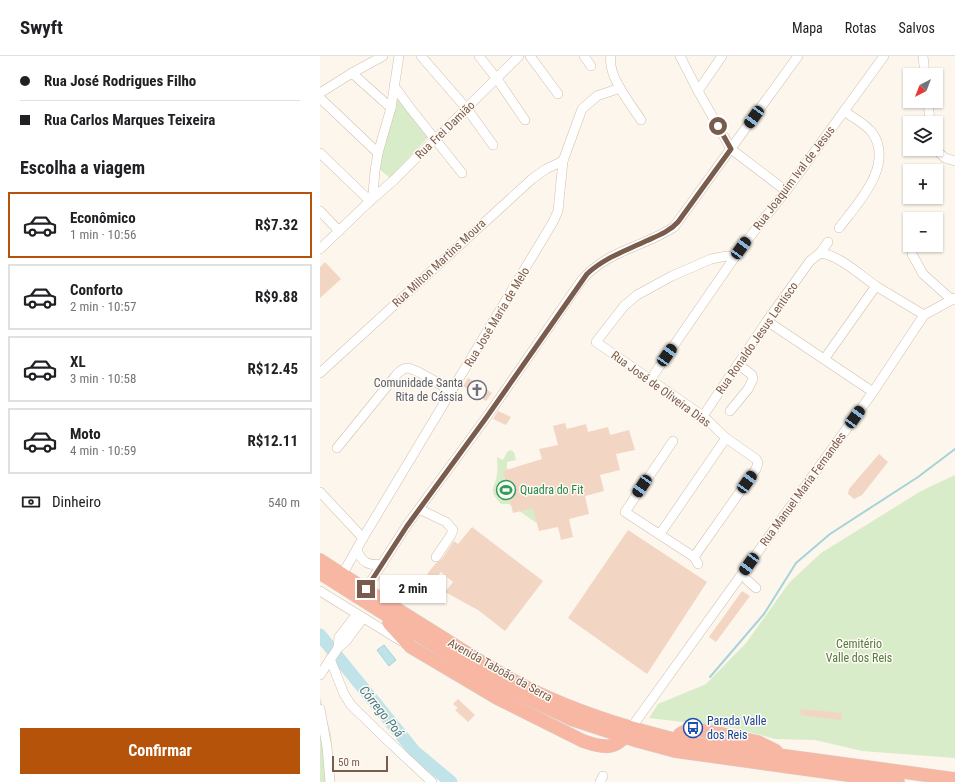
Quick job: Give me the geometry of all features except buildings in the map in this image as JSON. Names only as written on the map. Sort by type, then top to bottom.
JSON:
[{"type":"highway","name":"Avenida Taboão da Serra","points":[[320,560],[484,664],[548,698],[628,732],[638,741],[731,749],[955,779]]},
{"type":"highway","name":"Avenida Taboão da Serra","points":[[320,573],[491,681],[571,719],[628,732],[649,734],[676,745],[769,763],[898,782]]},
{"type":"highway","points":[[378,611],[411,647],[497,698],[583,741],[595,746],[607,747],[616,745],[628,732]]},
{"type":"street","points":[[320,93],[352,72],[383,56]]},
{"type":"street","points":[[320,153],[370,201],[373,193],[374,171],[378,153],[391,108],[399,56]]},
{"type":"street","points":[[421,56],[467,109],[493,145]]},
{"type":"street","points":[[478,56],[497,79],[525,120]]},
{"type":"street","name":"Rua Frei Damião","points":[[320,249],[394,180],[519,56]]},
{"type":"street","points":[[530,56],[558,94]]},
{"type":"street","points":[[584,56],[591,66]]},
{"type":"street","points":[[611,56],[610,68],[614,79],[640,120]]},
{"type":"street","points":[[680,56],[731,149],[786,191]]},
{"type":"street","points":[[698,91],[722,56]]},
{"type":"street","points":[[366,589],[419,509],[486,418],[587,274],[607,258],[664,233],[674,227],[798,56]]},
{"type":"street","name":"Rua Joaquim Ival de Jesus","points":[[650,380],[735,257],[786,191],[884,56]]},
{"type":"street","points":[[923,56],[924,68]]},
{"type":"street","points":[[352,72],[391,108]]},
{"type":"street","points":[[394,86],[410,109],[462,173]]},
{"type":"street","name":"Rua José Maria de Melo","points":[[342,575],[553,222],[558,211],[564,161],[582,109],[597,96],[620,88]]},
{"type":"street","points":[[320,98],[378,153]]},
{"type":"street","points":[[839,228],[872,183],[877,171],[879,156],[878,143],[873,133],[844,111]]},
{"type":"street","points":[[943,156],[955,161]]},
{"type":"street","name":"Rua Milton Martins Moura","points":[[320,373],[532,179],[546,168],[564,161]]},
{"type":"street","points":[[320,211],[340,231]]},
{"type":"street","name":"Rua Ronaldo Jesus Lentisco","points":[[703,416],[767,321],[810,261],[820,253],[828,242]]},
{"type":"street","points":[[820,253],[837,259],[876,286],[924,315]]},
{"type":"street","points":[[912,254],[924,274],[954,299]]},
{"type":"street","name":"Rua José de Oliveira Dias","points":[[660,534],[696,560],[756,469],[758,463],[756,459],[726,438],[703,416],[596,342],[624,306],[637,295],[672,276],[711,259],[727,256],[735,257]]},
{"type":"street","points":[[824,358],[876,286]]},
{"type":"street","name":"Rua Manuel Maria Fernandes","points":[[628,732],[728,587],[873,392],[924,315],[954,299]]},
{"type":"street","points":[[767,321],[873,392]]},
{"type":"street","points":[[730,411],[753,379],[752,375],[738,364]]},
{"type":"street","points":[[338,448],[397,374],[403,369],[407,368],[416,371],[452,392]]},
{"type":"street","points":[[673,441],[625,512],[660,534],[726,438]]},
{"type":"street","points":[[320,492],[363,538]]},
{"type":"street","points":[[419,509],[446,522],[452,530],[451,535],[436,557]]},
{"type":"street","points":[[357,549],[359,556],[368,564],[383,564]]},
{"type":"street","points":[[747,580],[756,588]]},
{"type":"street","points":[[320,591],[411,647]]},
{"type":"street","points":[[320,675],[334,654],[346,641],[360,616]]},
{"type":"street","points":[[334,654],[344,694],[387,740],[432,782]]},
{"type":"street","points":[[320,709],[327,747],[330,782]]},
{"type":"green space","points":[[398,96],[429,136],[390,178],[377,167]]},
{"type":"green space","points":[[510,450],[514,452],[516,460],[507,462],[507,471],[536,503],[538,524],[509,504],[501,504],[494,495],[493,489],[497,472],[497,457],[503,460],[507,452]]},
{"type":"green space","name":"Cemitério Valle dos Reis","points":[[955,475],[955,758],[862,751],[815,740],[775,739],[733,728],[649,718],[658,704],[706,684],[746,643],[789,583],[821,553],[921,491]]},
{"type":"green space","points":[[320,697],[331,735],[335,782],[320,782]]},
{"type":"water","points":[[384,645],[396,660],[389,666],[377,650]]},
{"type":"waterway","points":[[710,677],[764,614],[796,563],[830,534],[918,477],[955,449]]},
{"type":"waterway","name":"Córrego Poá","points":[[320,635],[415,752],[451,782]]},
{"type":"place","name":"Comunidade Santa Rita de Cássia","points":[[477,390]]},
{"type":"place","name":"Quadra do Fit","points":[[506,490]]},
{"type":"place","name":"Parada Valle dos Reis","points":[[693,728]]},
{"type":"route","points":[[366,589],[371,579],[383,564],[407,526],[486,418],[581,281],[596,266],[607,258],[664,233],[674,227],[678,222],[731,149],[718,126]]}]
